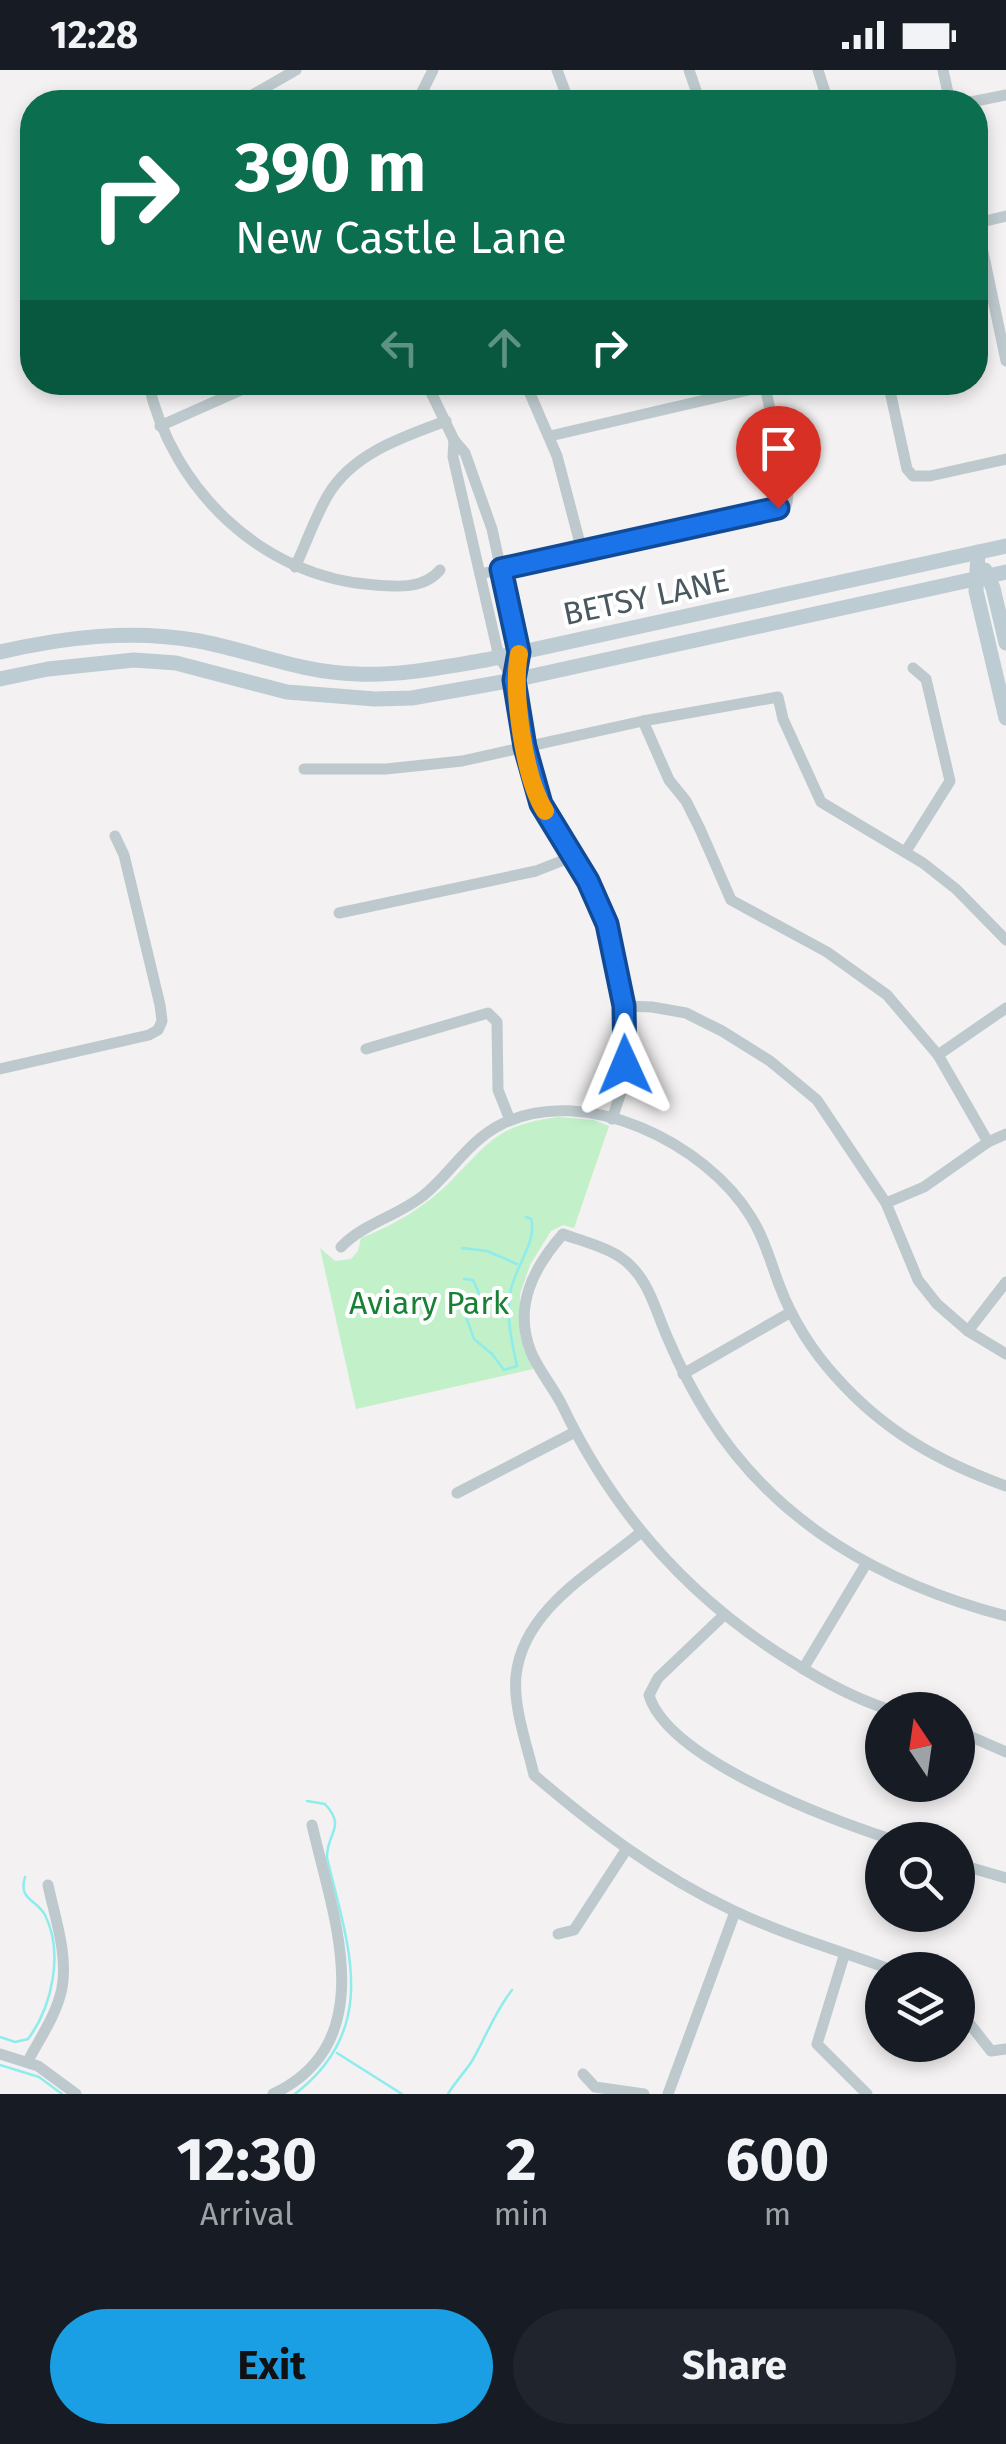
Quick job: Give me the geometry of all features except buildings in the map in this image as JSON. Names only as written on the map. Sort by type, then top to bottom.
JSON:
[{"type":"main road","name":"BETSY LANE","points":[[0,652],[81,637],[136,635],[198,641],[311,670],[402,673],[519,652],[1006,546]]},
{"type":"main road","points":[[978,552],[1006,643]]},
{"type":"main road","name":"BETSY LANE","points":[[0,679],[48,669],[134,660],[176,663],[287,692],[376,699],[440,694],[1006,572]]},
{"type":"main road","points":[[983,577],[976,592],[1006,718]]},
{"type":"street","points":[[261,90],[296,70]]},
{"type":"street","points":[[988,270],[1006,361]]},
{"type":"street","points":[[152,395],[160,426],[176,458],[222,515],[256,544],[295,567],[349,582],[382,586],[431,581],[440,570]]},
{"type":"street","points":[[160,426],[235,395]]},
{"type":"street","points":[[433,395],[476,478],[501,569],[519,652],[514,680],[525,747],[541,804],[596,894],[607,924],[624,1006],[624,1075],[612,1118]]},
{"type":"street","points":[[532,395],[570,498],[582,551]]},
{"type":"street","points":[[550,436],[720,395]]},
{"type":"street","points":[[480,574],[778,508],[787,502],[787,486],[767,395]]},
{"type":"street","points":[[891,395],[910,473],[921,478],[1006,459]]},
{"type":"street","points":[[295,567],[329,493],[355,464],[394,441],[446,421]]},
{"type":"street","points":[[454,440],[453,457],[499,656],[514,680]]},
{"type":"street","points":[[906,851],[950,782],[926,679],[913,668]]},
{"type":"street","points":[[304,770],[462,761],[643,721],[778,697],[783,720],[821,802],[906,851],[956,889],[1006,940]]},
{"type":"street","points":[[643,721],[669,780],[686,801],[700,829],[731,900],[827,952],[887,996],[938,1054],[988,1142]]},
{"type":"street","points":[[0,1069],[149,1036],[158,1030],[162,1021],[160,1005],[124,856],[115,836]]},
{"type":"street","points":[[339,913],[536,870],[574,856]]},
{"type":"street","points":[[624,1006],[686,1014],[722,1031],[770,1061],[817,1100],[886,1203],[918,1280],[937,1304],[968,1331],[1006,1354]]},
{"type":"street","points":[[938,1054],[1006,1008]]},
{"type":"street","points":[[366,1049],[488,1013],[497,1022],[498,1090],[510,1120]]},
{"type":"street","points":[[341,1247],[356,1232],[419,1199],[479,1138],[510,1120],[534,1112],[569,1109],[612,1118],[677,1146],[726,1185],[762,1237],[791,1312],[833,1375],[870,1412],[910,1443],[939,1459],[1006,1486]]},
{"type":"street","points":[[886,1203],[924,1187],[988,1142],[1006,1134]]},
{"type":"street","points":[[865,1698],[803,1669],[723,1616],[640,1533],[609,1490],[531,1351],[524,1324],[526,1292],[541,1259],[563,1234],[618,1255],[638,1272],[652,1296],[683,1374],[710,1420],[758,1479],[810,1526],[866,1564],[936,1596],[1006,1616]]},
{"type":"street","points":[[968,1331],[1006,1282]]},
{"type":"street","points":[[683,1374],[791,1312]]},
{"type":"street","points":[[458,1492],[575,1432]]},
{"type":"street","points":[[640,1533],[544,1612],[524,1640],[516,1678],[534,1775],[626,1850],[735,1912],[865,1962]]},
{"type":"street","points":[[803,1669],[866,1564]]},
{"type":"street","points":[[723,1616],[658,1678],[649,1695],[654,1710],[665,1726],[746,1779],[824,1816],[865,1830]]},
{"type":"street","points":[[975,1738],[1006,1752]]},
{"type":"street","points":[[272,2094],[304,2073],[325,2048],[338,2022],[344,1984],[312,1826]]},
{"type":"street","points":[[558,1934],[574,1930],[626,1850]]},
{"type":"street","points":[[975,1869],[1006,1878]]},
{"type":"street","points":[[28,2061],[54,2014],[62,1988],[63,1956],[48,1885]]},
{"type":"street","points":[[668,2094],[735,1912]]},
{"type":"street","points":[[844,1956],[817,2044],[867,2094]]},
{"type":"street","points":[[975,2031],[991,2051],[1006,2049]]},
{"type":"street","points":[[0,2054],[28,2061],[76,2094]]},
{"type":"street","points":[[584,2074],[595,2087],[644,2094]]},
{"type":"green space","name":"Aviary Park","points":[[558,1117],[594,1120],[609,1126],[574,1228],[563,1225],[551,1231],[530,1265],[520,1294],[520,1335],[533,1369],[356,1409],[320,1248],[335,1261],[351,1259],[361,1238],[428,1201],[495,1138],[520,1125]]},
{"type":"waterway","points":[[461,1303],[474,1339],[504,1370],[517,1366],[509,1303],[531,1237],[531,1219],[526,1217]]},
{"type":"waterway","points":[[462,1248],[487,1251],[517,1264]]},
{"type":"waterway","points":[[464,1279],[473,1280],[482,1300],[509,1305]]},
{"type":"waterway","points":[[295,2094],[322,2069],[339,2042],[348,2014],[351,1984],[349,1954],[327,1858],[334,1819],[325,1804],[307,1801]]},
{"type":"waterway","points":[[0,2037],[15,2042],[28,2039],[43,2011],[53,1979],[51,1930],[45,1915],[26,1895],[25,1877]]},
{"type":"waterway","points":[[448,2094],[472,2061],[512,1990]]},
{"type":"waterway","points":[[337,2053],[402,2094]]},
{"type":"waterway","points":[[0,2065],[39,2077],[62,2094]]},
{"type":"slow traffic","points":[[519,654],[514,680],[525,747],[545,811]]},
{"type":"route","points":[[625,1065],[624,1006],[607,924],[596,894],[541,804],[525,747],[514,680],[519,652],[501,569],[778,508]]}]
